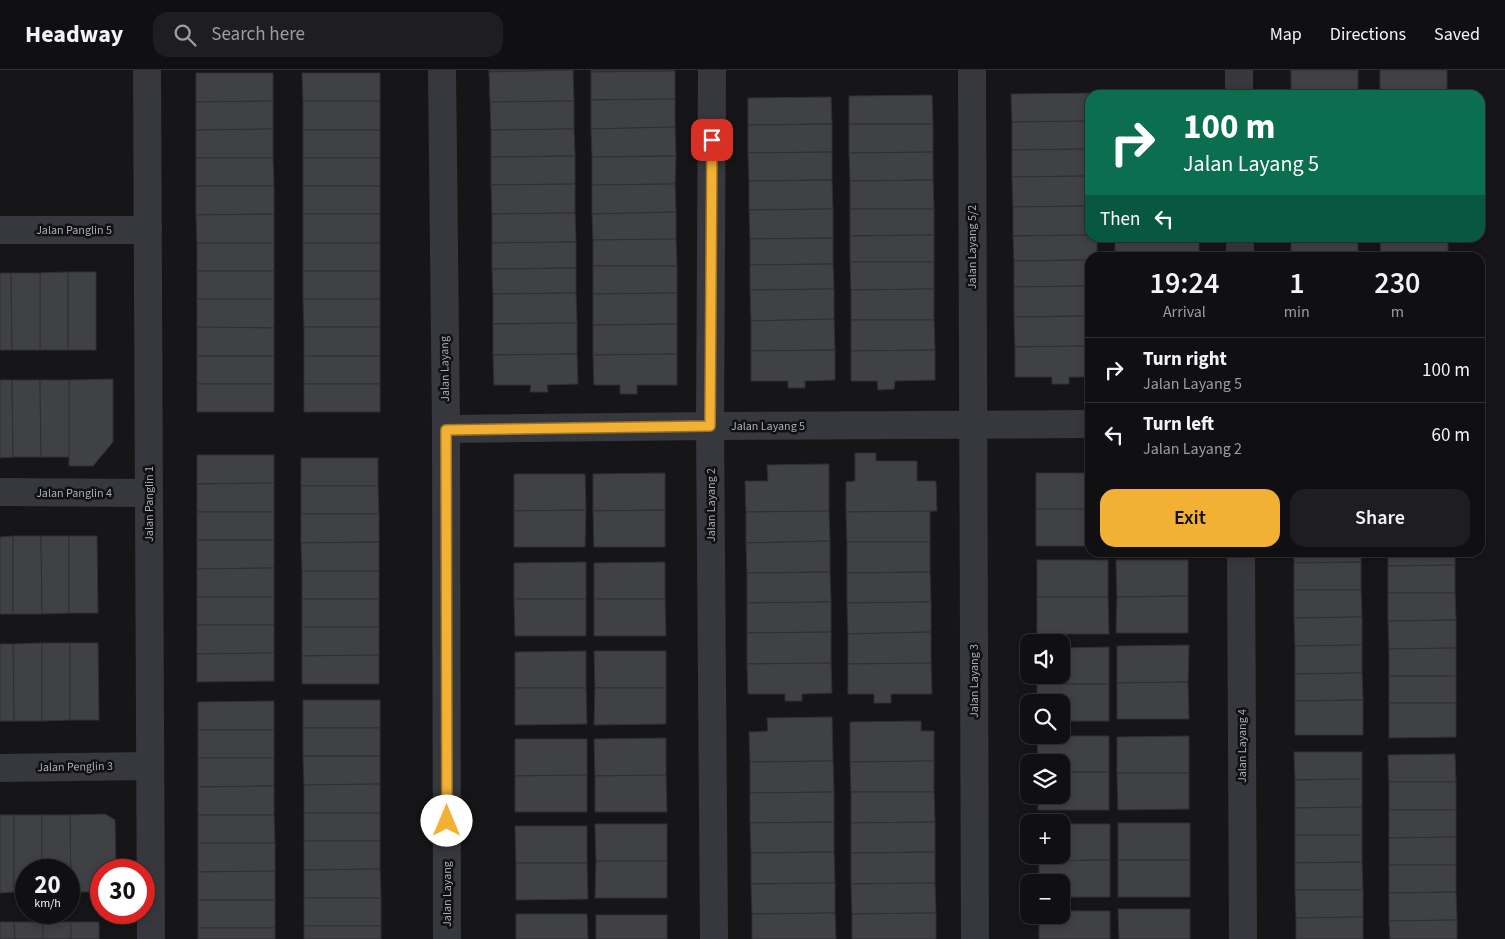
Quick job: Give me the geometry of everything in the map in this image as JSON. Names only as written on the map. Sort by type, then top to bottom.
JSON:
[{"type":"street","name":"Jalan Panglin 1","points":[[147,70],[152,939]]},
{"type":"street","name":"Jalan Layang","points":[[442,70],[446,430],[447,939]]},
{"type":"street","name":"Jalan Layang 2","points":[[712,70],[710,426],[714,939]]},
{"type":"street","name":"Jalan Layang 5/2","points":[[972,70],[973,424]]},
{"type":"street","points":[[1239,70],[1239,90]]},
{"type":"street","name":"Jalan Panglin 5","points":[[0,230],[148,230]]},
{"type":"street","name":"Jalan Layang 3","points":[[973,424],[976,939]]},
{"type":"street","name":"Jalan Layang 5","points":[[446,430],[710,426],[1085,424]]},
{"type":"street","name":"Jalan Panglin 4","points":[[0,492],[148,493]]},
{"type":"street","name":"Jalan Layang 4","points":[[1241,557],[1243,939]]},
{"type":"street","name":"Jalan Penglin 3","points":[[0,768],[150,766]]},
{"type":"building","points":[[489,70],[573,70],[489,72]]},
{"type":"building","points":[[573,70],[574,101],[490,102],[489,72]]},
{"type":"building","points":[[591,70],[675,70],[675,71],[591,72]]},
{"type":"building","points":[[1291,70],[1358,70],[1358,90],[1291,90]]},
{"type":"building","points":[[1380,70],[1447,70],[1447,90],[1380,90]]},
{"type":"building","points":[[675,71],[675,99],[591,100],[591,72]]},
{"type":"building","points":[[196,73],[273,73],[273,101],[196,102]]},
{"type":"building","points":[[302,73],[380,73],[380,101],[303,101]]},
{"type":"building","points":[[1085,93],[1085,121],[1012,122],[1011,94]]},
{"type":"building","points":[[932,95],[933,124],[849,124],[849,96]]},
{"type":"building","points":[[831,97],[832,124],[748,125],[748,98]]},
{"type":"building","points":[[675,99],[675,127],[591,129],[591,100]]},
{"type":"building","points":[[273,101],[273,129],[196,130],[196,102]]},
{"type":"building","points":[[303,101],[380,101],[380,130],[303,130]]},
{"type":"building","points":[[574,101],[574,129],[491,130],[490,102]]},
{"type":"building","points":[[1085,121],[1085,149],[1012,150],[1012,122]]},
{"type":"building","points":[[832,124],[832,152],[748,153],[748,125]]},
{"type":"building","points":[[849,124],[933,124],[933,152],[849,153]]},
{"type":"building","points":[[675,127],[676,156],[592,157],[591,129]]},
{"type":"building","points":[[273,129],[273,158],[196,158],[196,130]]},
{"type":"building","points":[[574,129],[575,156],[491,157],[491,130]]},
{"type":"building","points":[[303,130],[380,130],[380,158],[303,158]]},
{"type":"building","points":[[1085,149],[1085,176],[1012,177],[1012,150]]},
{"type":"building","points":[[832,152],[832,180],[749,181],[748,153]]},
{"type":"building","points":[[933,152],[933,180],[850,181],[849,153]]},
{"type":"building","points":[[575,156],[575,184],[491,185],[491,157]]},
{"type":"building","points":[[676,156],[675,184],[592,185],[592,157]]},
{"type":"building","points":[[196,158],[273,158],[274,186],[196,186]]},
{"type":"building","points":[[303,158],[380,158],[380,186],[303,186]]},
{"type":"building","points":[[1085,176],[1085,206],[1013,207],[1012,177]]},
{"type":"building","points":[[832,180],[833,209],[749,210],[749,181]]},
{"type":"building","points":[[933,180],[934,209],[850,209],[850,181]]},
{"type":"building","points":[[575,184],[575,213],[492,214],[491,185]]},
{"type":"building","points":[[675,184],[676,212],[592,214],[592,185]]},
{"type":"building","points":[[196,186],[274,186],[274,214],[196,215]]},
{"type":"building","points":[[303,186],[380,186],[380,214],[303,214]]},
{"type":"building","points":[[1085,206],[1085,235],[1013,236],[1013,207]]},
{"type":"building","points":[[833,209],[833,238],[750,239],[749,210]]},
{"type":"building","points":[[850,209],[934,209],[934,235],[850,236]]},
{"type":"building","points":[[676,212],[676,239],[593,240],[592,214]]},
{"type":"building","points":[[575,213],[576,242],[492,243],[492,214]]},
{"type":"building","points":[[274,214],[274,243],[197,243],[196,215]]},
{"type":"building","points":[[303,214],[380,214],[380,243],[303,243]]},
{"type":"building","points":[[934,235],[934,262],[850,262],[850,236]]},
{"type":"building","points":[[1085,235],[1085,242],[1097,242],[1097,252],[1085,252],[1085,260],[1014,261],[1013,236]]},
{"type":"building","points":[[833,238],[833,264],[750,265],[750,239]]},
{"type":"building","points":[[676,239],[677,266],[593,266],[593,240]]},
{"type":"building","points":[[576,242],[576,268],[492,269],[492,243]]},
{"type":"building","points":[[1115,242],[1199,242],[1199,252],[1115,252]]},
{"type":"building","points":[[1291,242],[1358,242],[1358,252],[1291,252]]},
{"type":"building","points":[[1380,242],[1448,242],[1448,252],[1381,252]]},
{"type":"building","points":[[197,243],[274,243],[274,271],[197,271]]},
{"type":"building","points":[[303,243],[380,243],[380,271],[303,271]]},
{"type":"building","points":[[1085,260],[1085,286],[1014,287],[1014,261]]},
{"type":"building","points":[[850,262],[934,262],[934,289],[851,290]]},
{"type":"building","points":[[833,264],[834,289],[750,290],[750,265]]},
{"type":"building","points":[[593,266],[677,266],[677,293],[593,294]]},
{"type":"building","points":[[576,268],[576,293],[493,294],[492,269]]},
{"type":"building","points":[[197,271],[274,271],[274,299],[197,299]]},
{"type":"building","points":[[303,271],[380,271],[380,299],[303,299]]},
{"type":"building","points":[[68,272],[68,350],[40,350],[40,273]]},
{"type":"building","points":[[68,272],[96,272],[96,350],[68,350]]},
{"type":"building","points":[[0,273],[11,273],[12,350],[0,350]]},
{"type":"building","points":[[11,273],[40,273],[40,350],[12,350]]},
{"type":"building","points":[[1085,286],[1085,316],[1014,317],[1014,287]]},
{"type":"building","points":[[834,289],[834,319],[751,321],[750,290]]},
{"type":"building","points":[[934,289],[934,320],[851,320],[851,290]]},
{"type":"building","points":[[576,293],[577,323],[493,324],[493,294]]},
{"type":"building","points":[[677,293],[677,324],[593,325],[593,294]]},
{"type":"building","points":[[197,299],[274,299],[274,328],[197,327]]},
{"type":"building","points":[[303,299],[380,299],[380,327],[304,327]]},
{"type":"building","points":[[1085,316],[1085,346],[1015,347],[1014,317]]},
{"type":"building","points":[[834,319],[835,350],[751,351],[751,321]]},
{"type":"building","points":[[851,320],[934,320],[935,350],[851,351]]},
{"type":"building","points":[[577,323],[577,354],[493,355],[493,324]]},
{"type":"building","points":[[677,324],[677,354],[593,355],[593,325]]},
{"type":"building","points":[[197,327],[274,328],[274,356],[197,356]]},
{"type":"building","points":[[304,327],[380,327],[380,356],[304,356]]},
{"type":"building","points":[[1085,346],[1085,377],[1069,377],[1069,384],[1052,384],[1052,377],[1015,377],[1015,347]]},
{"type":"building","points":[[835,350],[835,380],[805,381],[805,388],[788,388],[788,381],[751,381],[751,351]]},
{"type":"building","points":[[935,350],[935,380],[895,381],[894,389],[878,390],[877,381],[851,381],[851,351]]},
{"type":"building","points":[[577,354],[578,384],[547,385],[548,392],[530,392],[531,385],[494,385],[493,355]]},
{"type":"building","points":[[677,354],[677,385],[637,385],[637,394],[620,394],[620,385],[594,385],[593,355]]},
{"type":"building","points":[[197,356],[274,356],[274,384],[197,384]]},
{"type":"building","points":[[304,356],[380,356],[380,384],[304,384]]},
{"type":"building","points":[[113,379],[113,442],[93,466],[69,466],[69,380]]},
{"type":"building","points":[[0,380],[12,380],[13,457],[0,458]]},
{"type":"building","points":[[12,380],[40,380],[41,457],[13,457]]},
{"type":"building","points":[[40,380],[69,380],[69,457],[41,457]]},
{"type":"building","points":[[197,384],[274,384],[274,412],[197,412]]},
{"type":"building","points":[[304,384],[380,384],[380,412],[304,412]]},
{"type":"building","points":[[855,453],[876,453],[876,461],[917,461],[917,481],[936,481],[937,511],[846,512],[846,482],[855,481]]},
{"type":"building","points":[[197,455],[274,455],[274,483],[197,484]]},
{"type":"building","points":[[301,458],[378,458],[378,486],[301,486]]},
{"type":"building","points":[[829,464],[829,511],[746,512],[745,481],[768,481],[767,465]]},
{"type":"building","points":[[665,473],[665,510],[593,511],[593,474]]},
{"type":"building","points":[[1036,473],[1085,473],[1085,509],[1036,509]]},
{"type":"building","points":[[514,474],[585,474],[586,510],[514,511]]},
{"type":"building","points":[[274,483],[274,512],[197,512],[197,484]]},
{"type":"building","points":[[301,486],[378,486],[379,514],[301,514]]},
{"type":"building","points":[[1036,509],[1085,509],[1085,546],[1036,546]]},
{"type":"building","points":[[586,510],[585,547],[514,547],[514,511]]},
{"type":"building","points":[[665,510],[665,547],[594,547],[593,511]]},
{"type":"building","points":[[829,511],[830,541],[746,543],[746,512]]},
{"type":"building","points":[[930,511],[930,542],[847,542],[846,512]]},
{"type":"building","points":[[197,512],[274,512],[274,540],[197,540]]},
{"type":"building","points":[[301,514],[379,514],[379,542],[301,543]]},
{"type":"building","points":[[13,536],[13,614],[0,614],[0,537]]},
{"type":"building","points":[[13,536],[41,536],[42,614],[13,614]]},
{"type":"building","points":[[41,536],[69,536],[69,613],[42,614]]},
{"type":"building","points":[[69,536],[97,536],[98,613],[69,613]]},
{"type":"building","points":[[197,540],[274,540],[274,568],[197,569]]},
{"type":"building","points":[[830,541],[830,572],[747,573],[746,543]]},
{"type":"building","points":[[379,542],[379,571],[302,571],[301,543]]},
{"type":"building","points":[[847,542],[930,542],[930,572],[847,573]]},
{"type":"building","points":[[1294,557],[1361,557],[1361,562],[1294,563]]},
{"type":"building","points":[[1388,557],[1455,557],[1455,565],[1388,566]]},
{"type":"building","points":[[1037,560],[1108,560],[1108,597],[1037,597]]},
{"type":"building","points":[[1116,560],[1188,560],[1188,596],[1117,597]]},
{"type":"building","points":[[586,562],[586,599],[514,599],[514,563]]},
{"type":"building","points":[[665,562],[665,599],[594,599],[594,563]]},
{"type":"building","points":[[1361,562],[1361,590],[1294,590],[1294,563]]},
{"type":"building","points":[[1455,565],[1455,593],[1388,593],[1388,566]]},
{"type":"building","points":[[274,568],[274,597],[197,597],[197,569]]},
{"type":"building","points":[[302,571],[379,571],[379,599],[302,599]]},
{"type":"building","points":[[830,572],[831,602],[747,603],[747,573]]},
{"type":"building","points":[[930,572],[931,602],[847,603],[847,573]]},
{"type":"building","points":[[1294,590],[1361,590],[1362,617],[1294,618]]},
{"type":"building","points":[[1388,593],[1455,593],[1456,620],[1388,621]]},
{"type":"building","points":[[1188,596],[1188,633],[1116,633],[1117,597]]},
{"type":"building","points":[[197,597],[274,597],[274,625],[197,625]]},
{"type":"building","points":[[1037,597],[1108,597],[1109,634],[1037,634]]},
{"type":"building","points":[[302,599],[379,599],[379,627],[302,627]]},
{"type":"building","points":[[514,599],[586,599],[586,636],[515,636]]},
{"type":"building","points":[[594,599],[665,599],[666,636],[594,636]]},
{"type":"building","points":[[831,602],[831,632],[747,633],[747,603]]},
{"type":"building","points":[[931,602],[931,632],[848,634],[847,603]]},
{"type":"building","points":[[1362,617],[1362,645],[1295,646],[1294,618]]},
{"type":"building","points":[[1456,620],[1456,648],[1389,649],[1388,621]]},
{"type":"building","points":[[197,625],[274,625],[274,653],[197,654]]},
{"type":"building","points":[[302,627],[379,627],[379,655],[302,656]]},
{"type":"building","points":[[831,632],[831,663],[747,664],[747,633]]},
{"type":"building","points":[[931,632],[931,663],[848,664],[848,634]]},
{"type":"building","points":[[42,643],[42,721],[14,721],[13,644]]},
{"type":"building","points":[[42,643],[70,643],[70,720],[42,721]]},
{"type":"building","points":[[70,643],[98,643],[99,720],[70,720]]},
{"type":"building","points":[[0,644],[13,644],[14,721],[0,721]]},
{"type":"building","points":[[1189,645],[1188,682],[1117,683],[1117,646]]},
{"type":"building","points":[[1362,645],[1362,673],[1295,674],[1295,646]]},
{"type":"building","points":[[1109,647],[1109,684],[1070,684],[1070,648]]},
{"type":"building","points":[[1456,648],[1456,676],[1389,676],[1389,649]]},
{"type":"building","points":[[586,651],[586,688],[515,688],[515,652]]},
{"type":"building","points":[[594,651],[666,651],[666,688],[595,688]]},
{"type":"building","points":[[274,653],[274,681],[197,682],[197,654]]},
{"type":"building","points":[[379,655],[379,684],[302,684],[302,656]]},
{"type":"building","points":[[831,663],[832,693],[802,694],[802,701],[785,701],[785,694],[748,694],[747,664]]},
{"type":"building","points":[[931,663],[932,694],[891,694],[891,703],[874,703],[874,694],[848,694],[848,664]]},
{"type":"building","points":[[1362,673],[1363,700],[1295,701],[1295,674]]},
{"type":"building","points":[[1389,676],[1456,676],[1456,703],[1389,703]]},
{"type":"building","points":[[1188,682],[1189,719],[1117,719],[1117,683]]},
{"type":"building","points":[[1037,684],[1109,684],[1109,721],[1070,721],[1070,694],[1037,694]]},
{"type":"building","points":[[515,688],[586,688],[587,724],[515,725]]},
{"type":"building","points":[[595,688],[666,688],[666,724],[594,725]]},
{"type":"building","points":[[303,700],[380,700],[380,728],[303,728]]},
{"type":"building","points":[[1363,700],[1363,735],[1295,735],[1295,701]]},
{"type":"building","points":[[274,701],[274,730],[198,730],[198,702]]},
{"type":"building","points":[[1389,703],[1456,703],[1456,737],[1389,738]]},
{"type":"building","points":[[832,717],[833,761],[750,762],[749,732],[768,731],[767,718]]},
{"type":"building","points":[[921,721],[921,731],[934,731],[934,761],[850,762],[850,722]]},
{"type":"building","points":[[303,728],[380,728],[380,756],[303,756]]},
{"type":"building","points":[[198,730],[274,730],[274,758],[198,758]]},
{"type":"building","points":[[1070,736],[1109,736],[1109,772],[1070,772],[1070,754],[1038,754],[1037,744],[1070,744]]},
{"type":"building","points":[[1189,736],[1189,773],[1117,773],[1117,737]]},
{"type":"building","points":[[666,738],[666,775],[595,776],[594,739]]},
{"type":"building","points":[[515,739],[587,739],[587,775],[515,776]]},
{"type":"building","points":[[1294,752],[1362,752],[1362,779],[1295,780]]},
{"type":"building","points":[[1455,754],[1456,782],[1389,782],[1388,755]]},
{"type":"building","points":[[303,756],[380,756],[380,784],[304,785]]},
{"type":"building","points":[[198,758],[274,758],[274,786],[198,787]]},
{"type":"building","points":[[833,761],[834,792],[750,793],[750,762]]},
{"type":"building","points":[[934,761],[934,792],[851,792],[850,762]]},
{"type":"building","points":[[1070,772],[1109,772],[1109,810],[1038,810],[1038,804],[1070,804]]},
{"type":"building","points":[[1117,773],[1189,773],[1189,809],[1118,810]]},
{"type":"building","points":[[587,775],[587,812],[515,812],[515,776]]},
{"type":"building","points":[[666,775],[667,812],[595,812],[595,776]]},
{"type":"building","points":[[1362,779],[1362,807],[1295,808],[1295,780]]},
{"type":"building","points":[[1389,782],[1456,782],[1456,810],[1389,810]]},
{"type":"building","points":[[380,784],[380,813],[304,813],[304,785]]},
{"type":"building","points":[[274,786],[274,815],[198,815],[198,787]]},
{"type":"building","points":[[834,792],[834,822],[750,823],[750,793]]},
{"type":"building","points":[[851,792],[934,792],[935,822],[851,823]]},
{"type":"building","points":[[1362,807],[1362,835],[1295,835],[1295,808]]},
{"type":"building","points":[[1389,810],[1456,810],[1456,837],[1389,838]]},
{"type":"building","points":[[304,813],[380,813],[380,841],[304,841]]},
{"type":"building","points":[[105,814],[115,820],[116,859],[90,859],[90,892],[80,892],[80,859],[71,859],[70,815]]},
{"type":"building","points":[[0,815],[14,815],[14,892],[0,893]]},
{"type":"building","points":[[14,815],[42,815],[42,859],[15,859],[14,892]]},
{"type":"building","points":[[42,815],[70,815],[71,859],[42,859]]},
{"type":"building","points":[[198,815],[274,815],[275,843],[198,843]]},
{"type":"building","points":[[834,822],[834,852],[751,853],[750,823]]},
{"type":"building","points":[[935,822],[935,852],[851,853],[851,823]]},
{"type":"building","points":[[1118,823],[1190,823],[1190,860],[1118,860]]},
{"type":"building","points":[[595,824],[667,824],[667,861],[596,861]]},
{"type":"building","points":[[1070,824],[1110,824],[1110,860],[1070,861]]},
{"type":"building","points":[[515,826],[587,826],[587,863],[516,863]]},
{"type":"building","points":[[1295,835],[1362,835],[1362,862],[1295,863]]},
{"type":"building","points":[[1456,837],[1456,865],[1389,865],[1389,838]]},
{"type":"building","points":[[304,841],[380,841],[380,869],[304,870]]},
{"type":"building","points":[[198,843],[275,843],[275,871],[198,872]]},
{"type":"building","points":[[834,852],[835,883],[751,884],[751,853]]},
{"type":"building","points":[[935,852],[935,883],[851,884],[851,853]]},
{"type":"building","points":[[1110,860],[1110,897],[1070,897],[1070,874],[1039,874],[1039,864],[1070,864],[1070,861]]},
{"type":"building","points":[[1118,860],[1190,860],[1190,897],[1118,897]]},
{"type":"building","points":[[596,861],[667,861],[667,898],[595,898]]},
{"type":"building","points":[[1362,862],[1363,890],[1295,890],[1295,863]]},
{"type":"building","points":[[516,863],[587,863],[588,899],[516,900]]},
{"type":"building","points":[[1389,865],[1456,865],[1456,892],[1389,893]]},
{"type":"building","points":[[380,869],[381,898],[304,898],[304,870]]},
{"type":"building","points":[[275,871],[275,900],[198,900],[198,872]]},
{"type":"building","points":[[835,883],[835,913],[752,914],[751,884]]},
{"type":"building","points":[[935,883],[936,913],[852,914],[851,884]]},
{"type":"building","points":[[1295,890],[1363,890],[1363,917],[1296,918]]},
{"type":"building","points":[[1456,892],[1457,920],[1389,921],[1389,893]]},
{"type":"building","points":[[304,898],[381,898],[381,926],[304,926]]},
{"type":"building","points":[[198,900],[275,900],[275,928],[198,928]]},
{"type":"building","points":[[1118,909],[1190,909],[1190,939],[1119,939]]},
{"type":"building","points":[[1070,911],[1110,911],[1110,939],[1039,939],[1039,924],[1070,924]]},
{"type":"building","points":[[835,913],[836,939],[752,939],[752,914]]},
{"type":"building","points":[[936,913],[936,939],[852,939],[852,914]]},
{"type":"building","points":[[516,914],[587,914],[588,939],[516,939]]},
{"type":"building","points":[[596,915],[667,915],[667,939],[596,939]]},
{"type":"building","points":[[1363,917],[1363,939],[1296,939],[1296,918]]},
{"type":"building","points":[[1457,920],[1457,939],[1390,939],[1389,921]]},
{"type":"building","points":[[0,922],[14,922],[15,939],[0,939]]},
{"type":"building","points":[[14,922],[15,924],[43,924],[43,939],[15,939]]},
{"type":"building","points":[[90,922],[90,924],[99,924],[99,939],[71,939],[71,924]]},
{"type":"building","points":[[43,924],[71,924],[71,939],[43,939]]},
{"type":"building","points":[[304,926],[381,926],[381,939],[304,939]]},
{"type":"building","points":[[198,928],[275,928],[275,939],[198,939]]},
{"type":"route","points":[[447,821],[446,430],[710,426],[712,140]]}]
